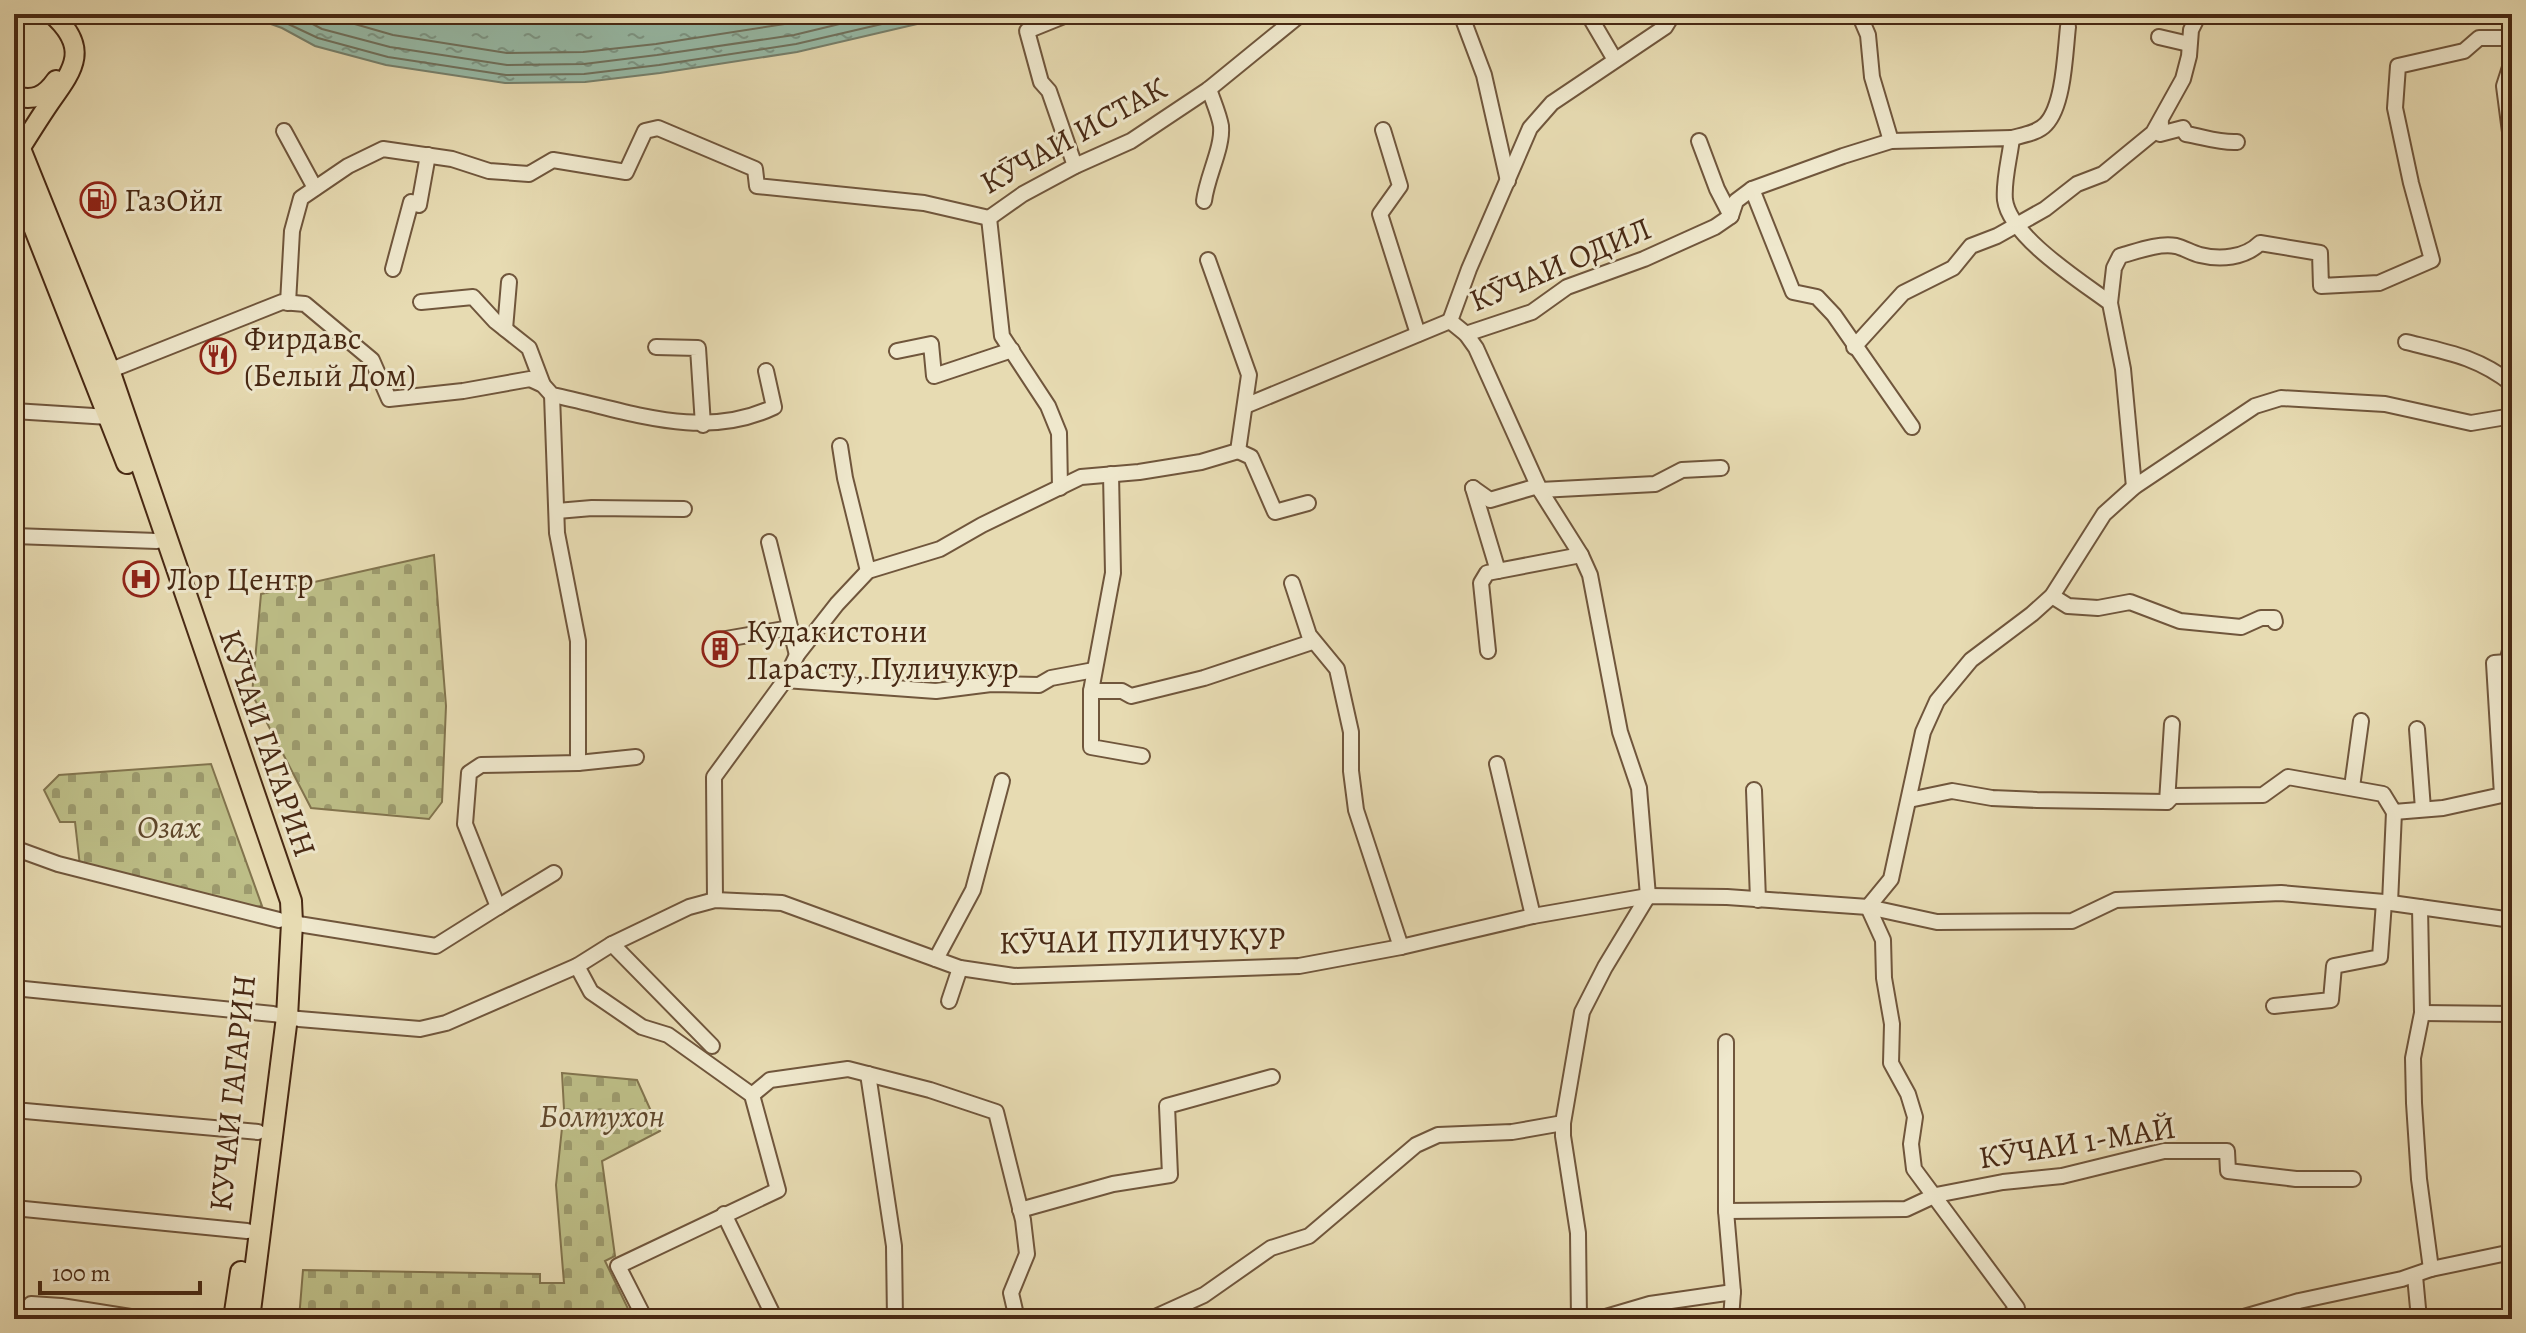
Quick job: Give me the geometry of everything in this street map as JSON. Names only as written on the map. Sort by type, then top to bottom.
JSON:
[{"type":"highway","name":"КӮЧАИ ГАГАРИН","points":[[18,156],[101,374],[291,901],[286,922],[280,1016],[249,1319]]},
{"type":"highway","name":"КӮЧАИ ГАГАРИН","points":[[101,374],[109,417],[157,541],[277,904],[286,922]]},
{"type":"highway","name":"КУЧАИ ГАГАРИН","points":[[234,1319],[258,1132],[280,1016]]},
{"type":"main road","points":[[14,96],[34,99],[48,91],[67,57],[67,49],[59,32],[49,21],[36,14]]},
{"type":"main road","points":[[18,156],[69,79],[75,61],[67,28],[52,14]]},
{"type":"street","points":[[1069,14],[1027,31],[1041,82],[1049,91],[1075,166]]},
{"type":"street","name":"КӮЧАИ ИСТАК","points":[[288,303],[292,231],[301,198],[348,166],[383,149],[452,159],[489,171],[529,174],[553,160],[626,172],[645,131],[658,128],[755,169],[757,186],[924,203],[989,218],[1023,194],[1131,141],[1209,89],[1301,14]]},
{"type":"street","points":[[1461,14],[1484,75],[1508,181]]},
{"type":"street","points":[[1588,14],[1615,60]]},
{"type":"street","name":"КӮЧАИ ОДИЛ","points":[[1673,14],[1665,27],[1552,103],[1530,128],[1450,321],[1466,334],[1532,312],[1567,287],[1644,259],[1715,227],[1731,216],[1736,201],[1752,189]]},
{"type":"street","points":[[1859,14],[1868,35],[1872,77],[1891,141]]},
{"type":"street","points":[[1854,347],[1903,293],[1953,268],[1971,246],[1997,236],[2045,209],[2077,184],[2103,174],[2153,133],[2183,79],[2191,30],[2199,14]]},
{"type":"street","points":[[1912,427],[1834,315],[1817,297],[1793,292],[1752,189],[1891,141],[2012,138],[2039,130],[2048,122],[2060,95],[2068,27]]},
{"type":"street","points":[[2159,37],[2189,44]]},
{"type":"street","points":[[2134,487],[2123,369],[2110,303],[2114,268],[2120,256],[2158,246],[2176,246],[2202,255],[2235,256],[2253,250],[2260,243],[2320,253],[2321,286],[2379,283],[2432,260],[2395,108],[2398,66],[2464,51],[2479,38],[2512,38]]},
{"type":"street","points":[[2512,61],[2504,86],[2512,147]]},
{"type":"street","points":[[1204,201],[1219,148],[1221,125],[1209,89]]},
{"type":"street","points":[[2161,123],[2160,134],[2183,128],[2186,134],[2197,134],[2218,143],[2237,142]]},
{"type":"street","points":[[1383,130],[1400,186],[1380,214],[1418,334]]},
{"type":"street","points":[[284,131],[315,188]]},
{"type":"street","points":[[2012,138],[2005,198],[2008,211],[2016,224],[2051,259],[2110,303]]},
{"type":"street","points":[[1699,141],[1731,216]]},
{"type":"street","points":[[393,269],[411,202],[419,205],[428,155]]},
{"type":"street","points":[[989,218],[1002,336],[1048,406],[1059,433],[1060,488]]},
{"type":"street","points":[[1208,260],[1249,375],[1238,451]]},
{"type":"street","points":[[505,329],[509,282]]},
{"type":"street","points":[[421,302],[473,297],[529,348],[547,390],[557,533],[578,641],[578,763]]},
{"type":"street","points":[[101,374],[282,302],[305,304],[372,360],[389,399],[463,391],[530,379],[547,390],[663,421],[703,425],[759,414],[774,407],[766,371]]},
{"type":"street","points":[[1245,406],[1450,321]]},
{"type":"street","points":[[1466,334],[1476,348],[1539,488],[1590,575],[1620,732],[1639,788],[1648,896],[1582,1012],[1563,1123],[1578,1233],[1579,1319]]},
{"type":"street","points":[[2406,342],[2469,357],[2512,384]]},
{"type":"street","points":[[897,351],[931,344],[934,376],[1012,350]]},
{"type":"street","points":[[656,347],[698,348],[703,425]]},
{"type":"street","points":[[2011,1314],[1936,1195],[1914,1169],[1911,1144],[1915,1117],[1908,1094],[1891,1063],[1892,1024],[1884,978],[1883,940],[1868,907],[1891,879],[1923,732],[1937,701],[1971,660],[2052,596],[2104,514],[2134,487],[2255,406],[2281,398],[2385,404],[2471,423],[2512,416]]},
{"type":"street","points":[[14,411],[109,417]]},
{"type":"street","points":[[840,446],[868,571]]},
{"type":"street","points":[[715,900],[714,777],[785,680],[797,655],[868,571],[940,549],[1081,477],[1201,462],[1238,451],[1251,457],[1275,512],[1308,503]]},
{"type":"street","points":[[1498,571],[1473,488],[1490,500],[1539,488],[1655,484],[1682,470],[1721,468]]},
{"type":"street","points":[[1111,474],[1113,573],[1091,691],[1091,747],[1142,756]]},
{"type":"street","points":[[557,511],[592,508],[684,509]]},
{"type":"street","points":[[14,536],[157,541]]},
{"type":"street","points":[[769,542],[797,655]]},
{"type":"street","points":[[1488,651],[1481,583],[1487,573],[1581,555]]},
{"type":"street","points":[[1292,583],[1312,642],[1337,669],[1351,732],[1351,771],[1356,810],[1401,947]]},
{"type":"street","points":[[2052,596],[2068,606],[2098,608],[2130,602],[2180,621],[2241,627],[2261,618],[2274,618],[2275,622]]},
{"type":"street","points":[[720,640],[790,628]]},
{"type":"street","points":[[1091,691],[1122,691],[1131,696],[1204,678],[1312,642]]},
{"type":"street","points":[[2394,812],[2443,808],[2502,795],[2494,663],[2507,662],[2512,643]]},
{"type":"street","points":[[785,680],[936,691],[991,684],[1039,685],[1051,678],[1094,670]]},
{"type":"street","points":[[2352,787],[2361,721]]},
{"type":"street","points":[[2167,802],[2172,724]]},
{"type":"street","points":[[2417,729],[2423,809]]},
{"type":"street","points":[[498,907],[465,824],[469,773],[481,765],[578,763],[636,757]]},
{"type":"street","points":[[1497,764],[1533,916]]},
{"type":"street","points":[[1909,800],[1952,791],[2022,800],[2167,802],[2173,796],[2263,795],[2288,777],[2383,794],[2394,812],[2380,957],[2334,966],[2331,1000],[2274,1006]]},
{"type":"street","points":[[936,959],[959,911],[973,890],[1002,781]]},
{"type":"street","points":[[1754,790],[1758,900]]},
{"type":"street","points":[[14,848],[58,864],[286,922],[436,946],[554,873]]},
{"type":"street","name":"КӮЧАИ ПУЛИЧУҚУР","points":[[14,988],[420,1029],[446,1023],[577,966],[612,944],[689,907],[715,900],[782,903],[960,968],[1014,976],[1299,966],[1401,947],[1533,916],[1648,896],[1868,907],[1937,922],[2072,921],[2116,900],[2281,893],[2387,902],[2512,920]]},
{"type":"street","points":[[2420,907],[2422,1013],[2413,1058],[2414,1103],[2419,1179],[2431,1269]]},
{"type":"street","points":[[612,944],[712,1046]]},
{"type":"street","points":[[577,966],[591,992],[642,1027],[668,1035],[752,1095],[778,1190],[618,1266],[645,1319]]},
{"type":"street","points":[[949,1001],[960,968]]},
{"type":"street","points":[[2422,1013],[2512,1014]]},
{"type":"street","points":[[1726,1042],[1726,1211],[1733,1292],[1731,1319]]},
{"type":"street","points":[[752,1095],[770,1080],[848,1069],[996,1112],[1020,1210],[1027,1254],[1011,1293],[1017,1319]]},
{"type":"street","points":[[868,1074],[894,1246],[895,1319]]},
{"type":"street","points":[[1020,1210],[1113,1184],[1170,1175],[1167,1106],[1272,1077]]},
{"type":"street","points":[[14,1110],[258,1132]]},
{"type":"street","points":[[1151,1319],[1204,1295],[1271,1248],[1309,1236],[1416,1145],[1438,1135],[1512,1132],[1563,1123]]},
{"type":"street","name":"КӮЧАИ 1-МАЙ","points":[[1726,1211],[1906,1209],[1936,1195],[2003,1182],[2062,1176],[2164,1151],[2227,1151],[2228,1171],[2296,1179],[2353,1179]]},
{"type":"street","points":[[14,1208],[247,1231]]},
{"type":"street","points":[[724,1214],[775,1319]]},
{"type":"street","points":[[2237,1319],[2299,1301],[2512,1252]]},
{"type":"street","points":[[2415,1276],[2419,1319]]},
{"type":"street","points":[[1599,1319],[1650,1304],[1733,1292]]},
{"type":"street","points":[[31,1304],[91,1315],[143,1319]]},
{"type":"green space","points":[[434,555],[446,706],[442,802],[429,819],[311,808],[252,694],[261,594]]},
{"type":"green space","name":"Озах","points":[[211,764],[262,906],[242,909],[80,866],[75,822],[60,822],[44,790],[59,775]]},
{"type":"green space","name":"Болтухон","points":[[562,1073],[637,1080],[660,1131],[602,1161],[615,1256],[605,1261],[633,1319],[299,1319],[303,1270],[540,1274],[540,1283],[564,1283],[556,1185],[564,1109]]},
{"type":"water","points":[[243,14],[960,14],[797,52],[660,73],[585,82],[505,83],[386,65],[315,46],[282,28]]},
{"type":"place","name":"ГазОйл","points":[[98,200]]},
{"type":"place","name":"Фирдавс (Белый Дом)","points":[[218,356]]},
{"type":"place","name":"Лор Центр","points":[[141,579]]},
{"type":"place","name":"Кудакистони Парасту, Пуличукур","points":[[720,649]]}]
